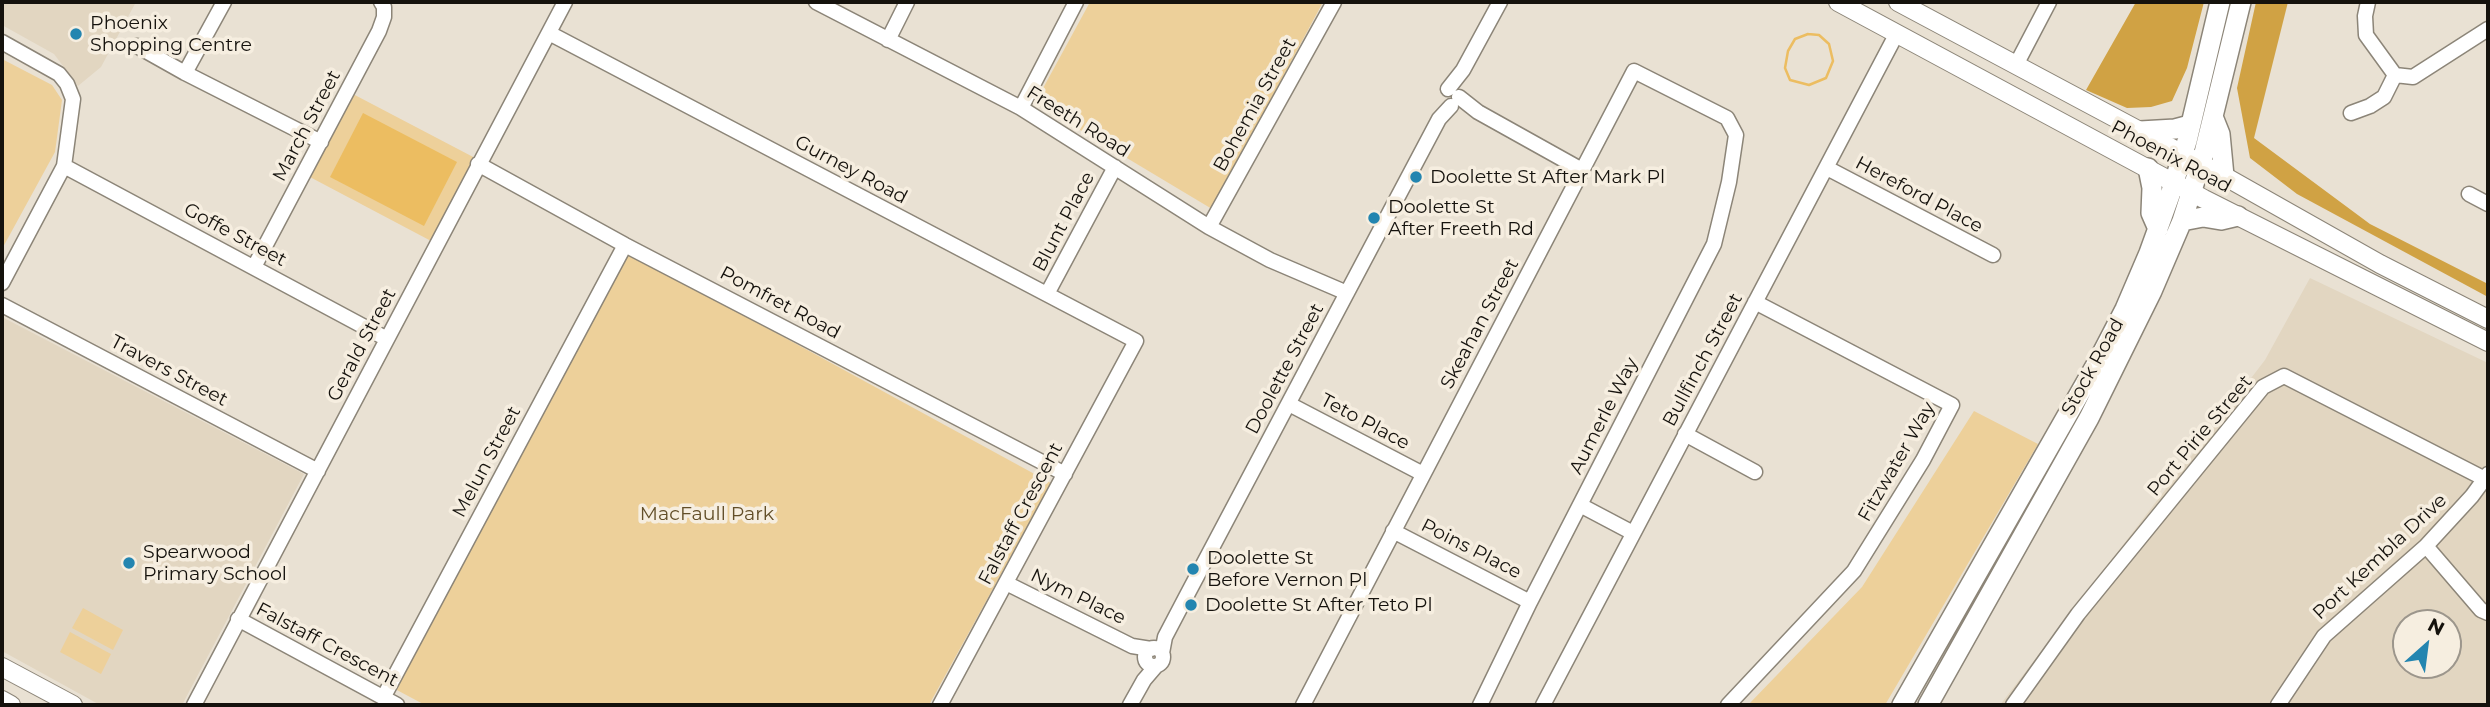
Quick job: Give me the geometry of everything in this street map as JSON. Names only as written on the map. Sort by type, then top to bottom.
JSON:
[{"type":"highway","name":"Stock Road","points":[[1902,705],[2125,309],[2158,229],[2183,154],[2220,2]]},
{"type":"highway","name":"Stock Road","points":[[1928,705],[2115,369],[2147,303],[2192,192],[2241,2]]},
{"type":"highway","points":[[2213,118],[2220,134],[2224,176]]},
{"type":"highway","points":[[2140,131],[2175,129],[2190,125]]},
{"type":"highway","points":[[2148,168],[2152,188],[2151,213],[2158,229]]},
{"type":"highway","points":[[2182,221],[2203,217],[2221,220],[2238,216]]},
{"type":"main road","name":"Phoenix Road","points":[[1838,2],[2192,192],[2488,342]]},
{"type":"main road","name":"Phoenix Road","points":[[1898,2],[2224,176],[2380,264],[2488,318]]},
{"type":"main road","points":[[2,667],[73,705]]},
{"type":"main road","points":[[2,700],[11,705]]},
{"type":"street","points":[[186,73],[224,2]]},
{"type":"street","name":"March Street","points":[[254,267],[379,31],[384,18],[381,2]]},
{"type":"street","name":"Gerald Street","points":[[194,705],[565,2]]},
{"type":"street","name":"Freeth Road","points":[[816,2],[1021,108],[1209,227],[1315,281],[1319,288],[1344,298]]},
{"type":"street","points":[[888,40],[907,2]]},
{"type":"street","points":[[1021,108],[1076,2]]},
{"type":"street","name":"Bohemia Street","points":[[1209,227],[1334,2]]},
{"type":"street","name":"Doolette Street","points":[[1130,705],[1144,680],[1152,656],[1165,637],[1452,98],[1463,71],[1500,2]]},
{"type":"street","points":[[2015,65],[2049,2]]},
{"type":"street","points":[[2368,2],[2365,16],[2366,35],[2395,75],[2413,77],[2488,29]]},
{"type":"street","name":"Gurney Road","points":[[549,33],[1136,341]]},
{"type":"street","name":"Bullfinch Street","points":[[1543,705],[1897,33]]},
{"type":"street","points":[[2,42],[59,74],[74,99],[64,166],[2,282]]},
{"type":"street","points":[[137,46],[321,142]]},
{"type":"street","name":"Skeahan Street","points":[[1303,705],[1634,71],[1727,117],[1736,135]]},
{"type":"street","points":[[2351,113],[2384,97],[2395,75]]},
{"type":"street","points":[[1452,98],[1582,170]]},
{"type":"street","name":"Aumerle Way","points":[[1480,705],[1714,244],[1729,182],[1736,135]]},
{"type":"street","name":"Pomfret Road","points":[[478,164],[625,245],[1065,474]]},
{"type":"street","name":"Goffe Street","points":[[64,166],[387,339]]},
{"type":"street","name":"Blunt Place","points":[[1047,294],[1115,167]]},
{"type":"street","name":"Hereford Place","points":[[1827,168],[1993,255]]},
{"type":"street","points":[[2469,194],[2488,204]]},
{"type":"street","name":"Melun Street","points":[[383,698],[625,245]]},
{"type":"street","name":"Fitzwater Way","points":[[1728,705],[1854,571],[1923,460],[1952,405],[1755,302]]},
{"type":"street","name":"Travers Street","points":[[2,305],[318,471]]},
{"type":"street","name":"Falstaff Crescent","points":[[940,705],[1136,341]]},
{"type":"street","name":"Port Pirie Street","points":[[2013,705],[2078,614],[2263,387],[2284,376],[2487,477]]},
{"type":"street","name":"Teto Place","points":[[1289,404],[1423,474]]},
{"type":"street","points":[[1685,435],[1755,472]]},
{"type":"street","name":"Port Kembla Drive","points":[[2278,705],[2324,636],[2426,546],[2487,477]]},
{"type":"street","points":[[1580,505],[1633,533]]},
{"type":"street","name":"Poins Place","points":[[1393,531],[1531,602]]},
{"type":"street","points":[[2426,546],[2481,610],[2488,613]]},
{"type":"street","name":"Nym Place","points":[[1006,583],[1152,656]]},
{"type":"street","name":"Falstaff Crescent","points":[[238,619],[397,705]]},
{"type":"shaded area","points":[[2,2],[136,2],[101,67],[78,86],[54,54],[2,25]]},
{"type":"shaded area","points":[[2136,2],[2204,2],[2187,68],[2172,101],[2151,107],[2127,108],[2086,90]]},
{"type":"shaded area","points":[[2256,2],[2288,2],[2254,138],[2370,224],[2488,284],[2488,297],[2297,194],[2250,158],[2237,88]]},
{"type":"shaded area","points":[[363,113],[457,162],[424,226],[330,177]]},
{"type":"shaded area","points":[[2310,278],[2488,363],[2488,705],[2000,705],[2265,360]]},
{"type":"shaded area","name":"Spearwood Primary School","points":[[2,317],[304,474],[182,705],[100,705],[2,651]]},
{"type":"green space","points":[[1090,2],[1323,2],[1212,209],[1035,103]]},
{"type":"green space","points":[[2,59],[52,85],[62,100],[55,152],[2,249]]},
{"type":"green space","points":[[351,93],[477,159],[433,242],[308,176]]},
{"type":"green space","name":"MacFaull Park","points":[[626,251],[1051,483],[929,705],[425,705],[395,689]]},
{"type":"green space","points":[[1974,411],[2038,444],[1885,705],[1748,705],[1862,587]]},
{"type":"green space","points":[[83,608],[123,630],[113,650],[72,628]]},
{"type":"green space","points":[[70,632],[111,654],[101,674],[60,652]]},
{"type":"waterway","points":[[1808,34],[1819,35],[1829,44],[1833,61],[1826,78],[1809,85],[1790,80],[1785,68],[1788,51],[1795,39],[1808,34]]},
{"type":"place","name":"Phoenix Shopping Centre","points":[[76,34]]},
{"type":"place","name":"Doolette St After Mark Pl","points":[[1416,177]]},
{"type":"place","name":"Doolette St After Freeth Rd","points":[[1374,218]]},
{"type":"place","name":"Spearwood Primary School","points":[[129,563]]},
{"type":"place","name":"Doolette St Before Vernon Pl","points":[[1193,569]]},
{"type":"place","name":"Doolette St After Teto Pl","points":[[1191,605]]}]
